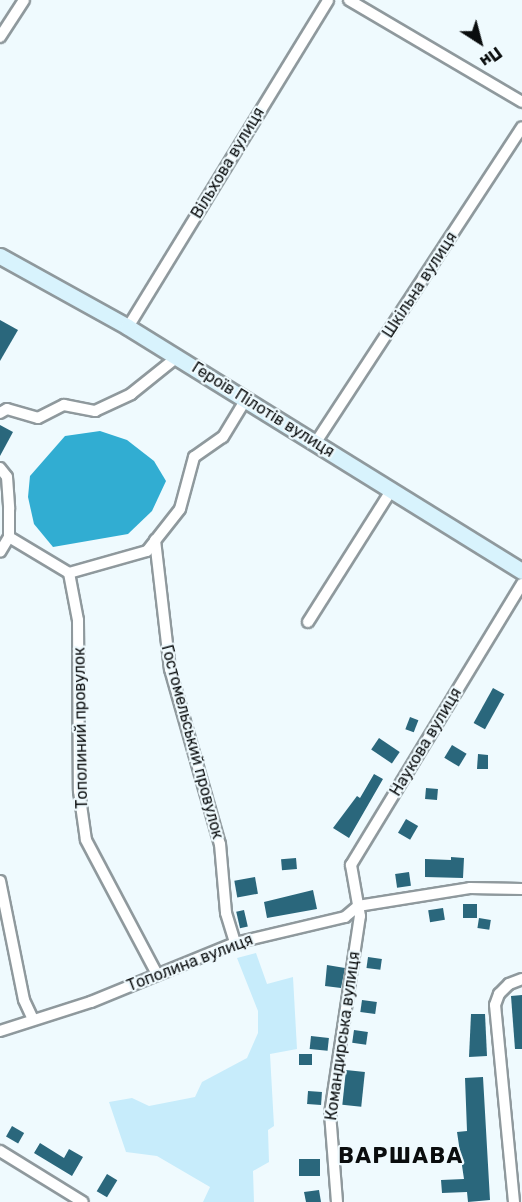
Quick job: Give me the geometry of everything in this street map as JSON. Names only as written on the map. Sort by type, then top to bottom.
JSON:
[{"type":"street","points":[[0,37],[24,0]]},
{"type":"street","name":"Вільхова вулиця","points":[[128,327],[328,0]]},
{"type":"street","points":[[349,0],[522,102]]},
{"type":"street","name":"Шкільна вулиця","points":[[316,442],[522,127]]},
{"type":"street","name":"Героїв Пілотів вулиця","points":[[0,256],[128,327],[522,571]]},
{"type":"street","points":[[0,413],[8,409],[38,418],[64,405],[95,411],[131,394],[177,357]]},
{"type":"street","points":[[9,537],[69,573],[147,551],[180,509],[194,457],[223,436],[246,399]]},
{"type":"street","points":[[0,468],[7,477],[9,537],[0,552]]},
{"type":"street","points":[[308,622],[392,489]]},
{"type":"street","name":"Гостомельський провулок","points":[[155,540],[170,669],[220,844],[226,913],[235,943]]},
{"type":"street","name":"Тополиний провулок","points":[[69,573],[78,620],[79,791],[86,840],[157,974]]},
{"type":"street","name":"Наукова вулиця","points":[[358,906],[351,865],[522,584]]},
{"type":"street","points":[[0,881],[24,1000],[33,1019]]},
{"type":"street","name":"Тополина вулиця","points":[[0,1030],[91,1002],[235,943],[345,917],[358,906],[470,888],[522,889]]},
{"type":"street","name":"Командирська вулиця","points":[[337,1202],[330,1114],[358,906]]},
{"type":"street","points":[[514,1202],[495,1005],[499,994],[509,984],[522,979]]},
{"type":"street","points":[[0,1151],[83,1202]]},
{"type":"shaded area","points":[[256,953],[267,984],[293,977],[297,1049],[270,1054],[274,1126],[268,1130],[269,1162],[253,1171],[254,1202],[203,1202],[210,1187],[157,1156],[126,1152],[109,1102],[132,1098],[149,1106],[195,1097],[202,1082],[247,1058],[258,1033],[258,1011],[237,958]]},
{"type":"water","points":[[100,431],[127,440],[154,461],[166,481],[152,511],[128,534],[53,547],[34,524],[28,497],[30,476],[65,436]]},
{"type":"building","points":[[0,320],[18,330],[0,361]]},
{"type":"building","points":[[0,425],[13,432],[0,456]]},
{"type":"building","points":[[493,688],[504,694],[485,729],[474,723]]},
{"type":"building","points":[[410,717],[418,720],[414,732],[405,729]]},
{"type":"building","points":[[379,738],[400,752],[392,764],[371,750]]},
{"type":"building","points":[[452,745],[467,754],[459,767],[444,758]]},
{"type":"building","points":[[478,754],[488,755],[488,769],[477,769]]},
{"type":"building","points":[[374,774],[383,779],[349,838],[333,828],[357,796],[360,798]]},
{"type":"building","points":[[426,788],[438,789],[437,800],[425,799]]},
{"type":"building","points":[[406,819],[418,826],[410,840],[398,833]]},
{"type":"building","points":[[451,857],[464,858],[463,878],[425,877],[425,859],[451,860]]},
{"type":"building","points":[[296,858],[297,869],[282,870],[281,859]]},
{"type":"building","points":[[409,872],[411,886],[397,888],[395,874]]},
{"type":"building","points":[[255,877],[258,894],[237,897],[234,881]]},
{"type":"building","points":[[313,890],[317,909],[267,918],[264,902]]},
{"type":"building","points":[[463,904],[477,904],[477,918],[463,918]]},
{"type":"building","points":[[443,908],[445,920],[430,922],[428,910]]},
{"type":"building","points":[[244,910],[248,927],[240,928],[236,912]]},
{"type":"building","points":[[479,918],[491,920],[489,930],[477,928]]},
{"type":"building","points":[[368,957],[382,959],[380,970],[366,968]]},
{"type":"building","points":[[327,965],[345,968],[341,988],[325,986]]},
{"type":"building","points":[[522,995],[522,1049],[515,1049],[511,996]]},
{"type":"building","points":[[362,1000],[377,1002],[375,1014],[360,1012]]},
{"type":"building","points":[[471,1014],[485,1014],[487,1056],[469,1057]]},
{"type":"building","points":[[354,1030],[368,1032],[366,1045],[352,1043]]},
{"type":"building","points":[[311,1036],[329,1038],[328,1051],[310,1049]]},
{"type":"building","points":[[299,1054],[312,1054],[312,1065],[299,1065]]},
{"type":"building","points":[[346,1070],[365,1072],[361,1107],[342,1105]]},
{"type":"building","points":[[483,1077],[490,1200],[468,1202],[467,1192],[442,1193],[441,1180],[464,1179],[457,1132],[467,1131],[465,1078]]},
{"type":"building","points":[[308,1091],[322,1092],[321,1105],[307,1104]]},
{"type":"building","points":[[12,1126],[24,1133],[18,1143],[6,1136]]},
{"type":"building","points":[[40,1143],[64,1158],[69,1149],[83,1157],[72,1176],[34,1153]]},
{"type":"building","points":[[299,1159],[320,1159],[320,1176],[299,1176]]},
{"type":"building","points":[[107,1174],[117,1180],[107,1197],[97,1191]]},
{"type":"building","points":[[319,1190],[321,1202],[306,1202],[304,1192]]},
{"type":"district","name":"ВАРШАВА","points":[[401,1156]]}]
